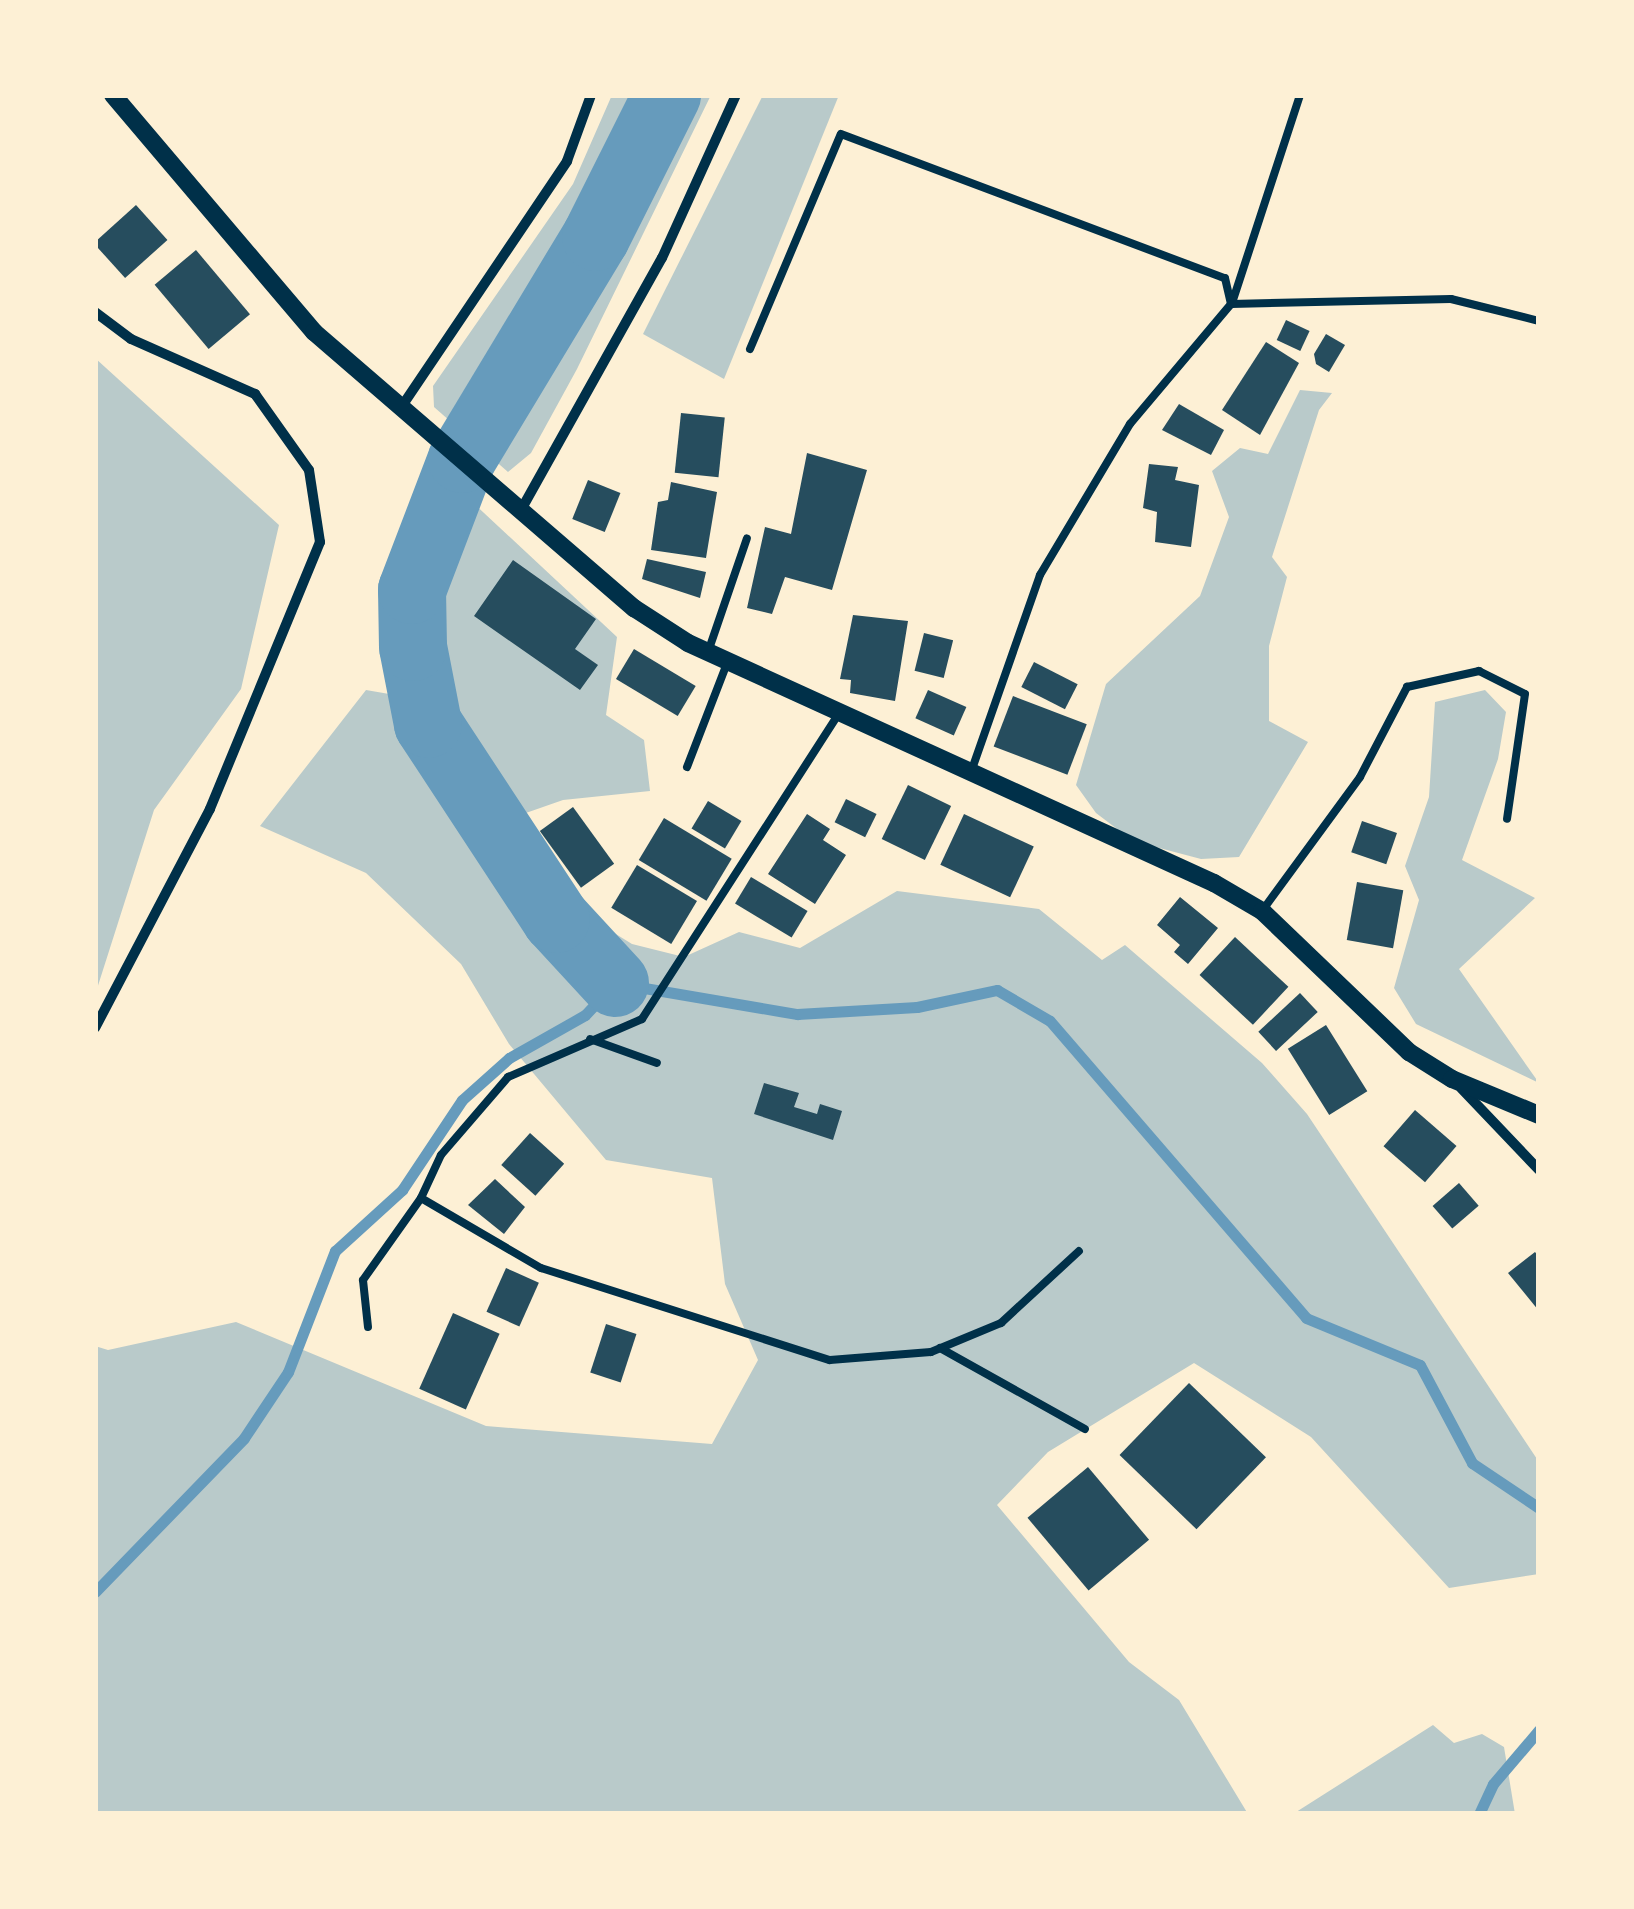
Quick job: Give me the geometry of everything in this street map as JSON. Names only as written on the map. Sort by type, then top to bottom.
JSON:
[{"type":"street","points":[[113,95],[314,332],[427,435],[634,608],[708,652],[971,772],[1262,912],[1408,1052],[1452,1079],[1539,1115]]},
{"type":"street","points":[[400,410],[567,161],[592,95]]},
{"type":"street","points":[[521,510],[662,258],[736,95]]},
{"type":"street","points":[[95,312],[131,340],[255,394],[309,470],[320,542],[210,809],[95,1028]]},
{"type":"street","points":[[1452,1079],[1539,1170]]},
{"type":"lane","points":[[971,772],[1040,575],[1130,424],[1231,304],[1300,95]]},
{"type":"lane","points":[[750,349],[840,134],[1224,278],[1231,304]]},
{"type":"lane","points":[[1231,304],[1451,299],[1539,321]]},
{"type":"lane","points":[[708,652],[746,538]]},
{"type":"lane","points":[[687,767],[728,661]]},
{"type":"lane","points":[[1262,912],[1360,778],[1407,686],[1479,671],[1524,694],[1506,819]]},
{"type":"lane","points":[[368,1326],[363,1280],[421,1198],[440,1155],[508,1077],[642,1019],[840,712]]},
{"type":"lane","points":[[590,1039],[657,1064]]},
{"type":"lane","points":[[421,1198],[541,1268],[830,1360],[940,1348],[1001,1322],[1079,1251]]},
{"type":"lane","points":[[940,1348],[1085,1430]]},
{"type":"shaded area","points":[[612,95],[711,95],[577,369],[531,453],[508,472],[434,407],[433,386],[573,184]]},
{"type":"shaded area","points":[[763,95],[839,95],[724,379],[643,334]]},
{"type":"shaded area","points":[[95,358],[279,525],[241,689],[154,810],[95,995]]},
{"type":"shaded area","points":[[1300,390],[1332,393],[1319,410],[1272,557],[1287,577],[1269,646],[1269,721],[1308,742],[1239,857],[1201,859],[1133,841],[1096,813],[1076,785],[1106,684],[1200,596],[1229,517],[1212,471],[1240,448],[1268,454]]},
{"type":"shaded area","points":[[469,499],[617,637],[606,715],[644,740],[650,791],[563,800],[523,814],[413,647]]},
{"type":"shaded area","points":[[366,690],[447,704],[545,875],[585,915],[632,944],[684,957],[739,932],[800,948],[897,891],[1039,909],[1102,960],[1125,945],[1262,1063],[1307,1114],[1539,1462],[1539,1574],[1449,1588],[1311,1437],[1194,1363],[1048,1452],[997,1505],[1129,1662],[1179,1700],[1248,1814],[95,1814],[95,1346],[108,1350],[236,1322],[486,1426],[712,1444],[758,1360],[725,1284],[712,1178],[606,1160],[509,1044],[461,964],[366,873],[260,826]]},
{"type":"shaded area","points":[[1485,690],[1506,712],[1498,759],[1462,860],[1535,898],[1459,969],[1539,1083],[1416,1024],[1394,988],[1419,900],[1405,866],[1429,797],[1435,702]]},
{"type":"shaded area","points":[[1433,1725],[1454,1743],[1482,1734],[1504,1747],[1515,1814],[1293,1814]]},
{"type":"building","points":[[136,205],[167,240],[125,278],[95,242]]},
{"type":"building","points":[[196,250],[250,314],[209,349],[155,285]]},
{"type":"building","points":[[1286,320],[1310,331],[1300,351],[1277,340]]},
{"type":"building","points":[[1326,334],[1345,345],[1329,372],[1316,364],[1314,354]]},
{"type":"building","points":[[1266,342],[1299,363],[1260,435],[1222,410]]},
{"type":"building","points":[[1179,404],[1224,430],[1211,455],[1162,430]]},
{"type":"building","points":[[681,413],[725,418],[718,477],[675,473]]},
{"type":"building","points":[[807,453],[867,470],[832,590],[785,577],[772,614],[747,608],[765,527],[791,534]]},
{"type":"building","points":[[1149,464],[1178,467],[1175,480],[1199,485],[1191,547],[1155,542],[1157,512],[1143,508]]},
{"type":"building","points":[[588,480],[620,493],[605,532],[572,519]]},
{"type":"building","points":[[671,482],[717,492],[706,558],[651,550],[658,502],[668,500]]},
{"type":"building","points":[[647,559],[706,572],[700,598],[642,579]]},
{"type":"building","points":[[513,560],[596,619],[575,649],[598,665],[580,690],[474,616]]},
{"type":"building","points":[[853,615],[908,621],[895,701],[850,693],[851,680],[840,679]]},
{"type":"building","points":[[924,633],[953,640],[944,678],[915,671]]},
{"type":"building","points":[[634,649],[696,686],[678,716],[616,679]]},
{"type":"building","points":[[1034,662],[1078,684],[1065,709],[1021,687]]},
{"type":"building","points":[[928,690],[966,707],[954,735],[915,718]]},
{"type":"building","points":[[1013,696],[1087,724],[1067,775],[994,746]]},
{"type":"building","points":[[908,785],[951,806],[925,860],[882,839]]},
{"type":"building","points":[[846,799],[877,814],[865,837],[835,822]]},
{"type":"building","points":[[708,801],[741,821],[725,849],[692,828]]},
{"type":"building","points":[[573,807],[614,864],[581,888],[540,831]]},
{"type":"building","points":[[807,814],[830,829],[823,840],[846,855],[815,904],[768,874]]},
{"type":"building","points":[[964,814],[1034,847],[1010,897],[940,865]]},
{"type":"building","points":[[664,818],[732,859],[706,901],[639,860]]},
{"type":"building","points":[[1362,821],[1397,833],[1386,864],[1351,852]]},
{"type":"building","points":[[637,865],[697,901],[671,944],[611,908]]},
{"type":"building","points":[[751,877],[808,911],[792,938],[735,904]]},
{"type":"building","points":[[1357,882],[1403,890],[1393,948],[1347,940]]},
{"type":"building","points":[[1180,897],[1218,928],[1188,964],[1174,952],[1180,945],[1157,925]]},
{"type":"building","points":[[1235,937],[1288,987],[1253,1025],[1200,975]]},
{"type":"building","points":[[1300,993],[1318,1012],[1276,1051],[1258,1032]]},
{"type":"building","points":[[1326,1025],[1367,1091],[1329,1115],[1288,1049]]},
{"type":"building","points":[[764,1083],[799,1093],[794,1107],[817,1114],[820,1104],[842,1111],[833,1140],[754,1114]]},
{"type":"building","points":[[1415,1110],[1457,1146],[1425,1182],[1384,1146]]},
{"type":"building","points":[[530,1133],[564,1164],[535,1196],[501,1165]]},
{"type":"building","points":[[495,1179],[525,1207],[504,1234],[468,1205]]},
{"type":"building","points":[[1459,1183],[1479,1206],[1452,1229],[1433,1206]]},
{"type":"building","points":[[1535,1252],[1539,1257],[1539,1311],[1508,1273]]},
{"type":"building","points":[[506,1268],[539,1283],[519,1326],[486,1312]]},
{"type":"building","points":[[453,1313],[500,1334],[466,1410],[419,1389]]},
{"type":"building","points":[[606,1324],[636,1334],[621,1382],[590,1373]]},
{"type":"building","points":[[1189,1383],[1266,1457],[1197,1529],[1120,1455]]},
{"type":"building","points":[[1088,1467],[1149,1540],[1089,1591],[1027,1518]]},
{"type":"waterway","points":[[615,983],[556,919],[428,724],[413,647],[412,590],[462,459],[596,237],[667,95]]},
{"type":"waterway","points":[[95,1592],[244,1438],[288,1372],[335,1251],[402,1190],[462,1100],[509,1058],[585,1015],[615,983],[797,1014],[917,1007],[997,990],[1050,1021],[1306,1318],[1420,1365],[1472,1463],[1539,1508]]},
{"type":"waterway","points":[[1479,1814],[1493,1784],[1539,1730]]}]
